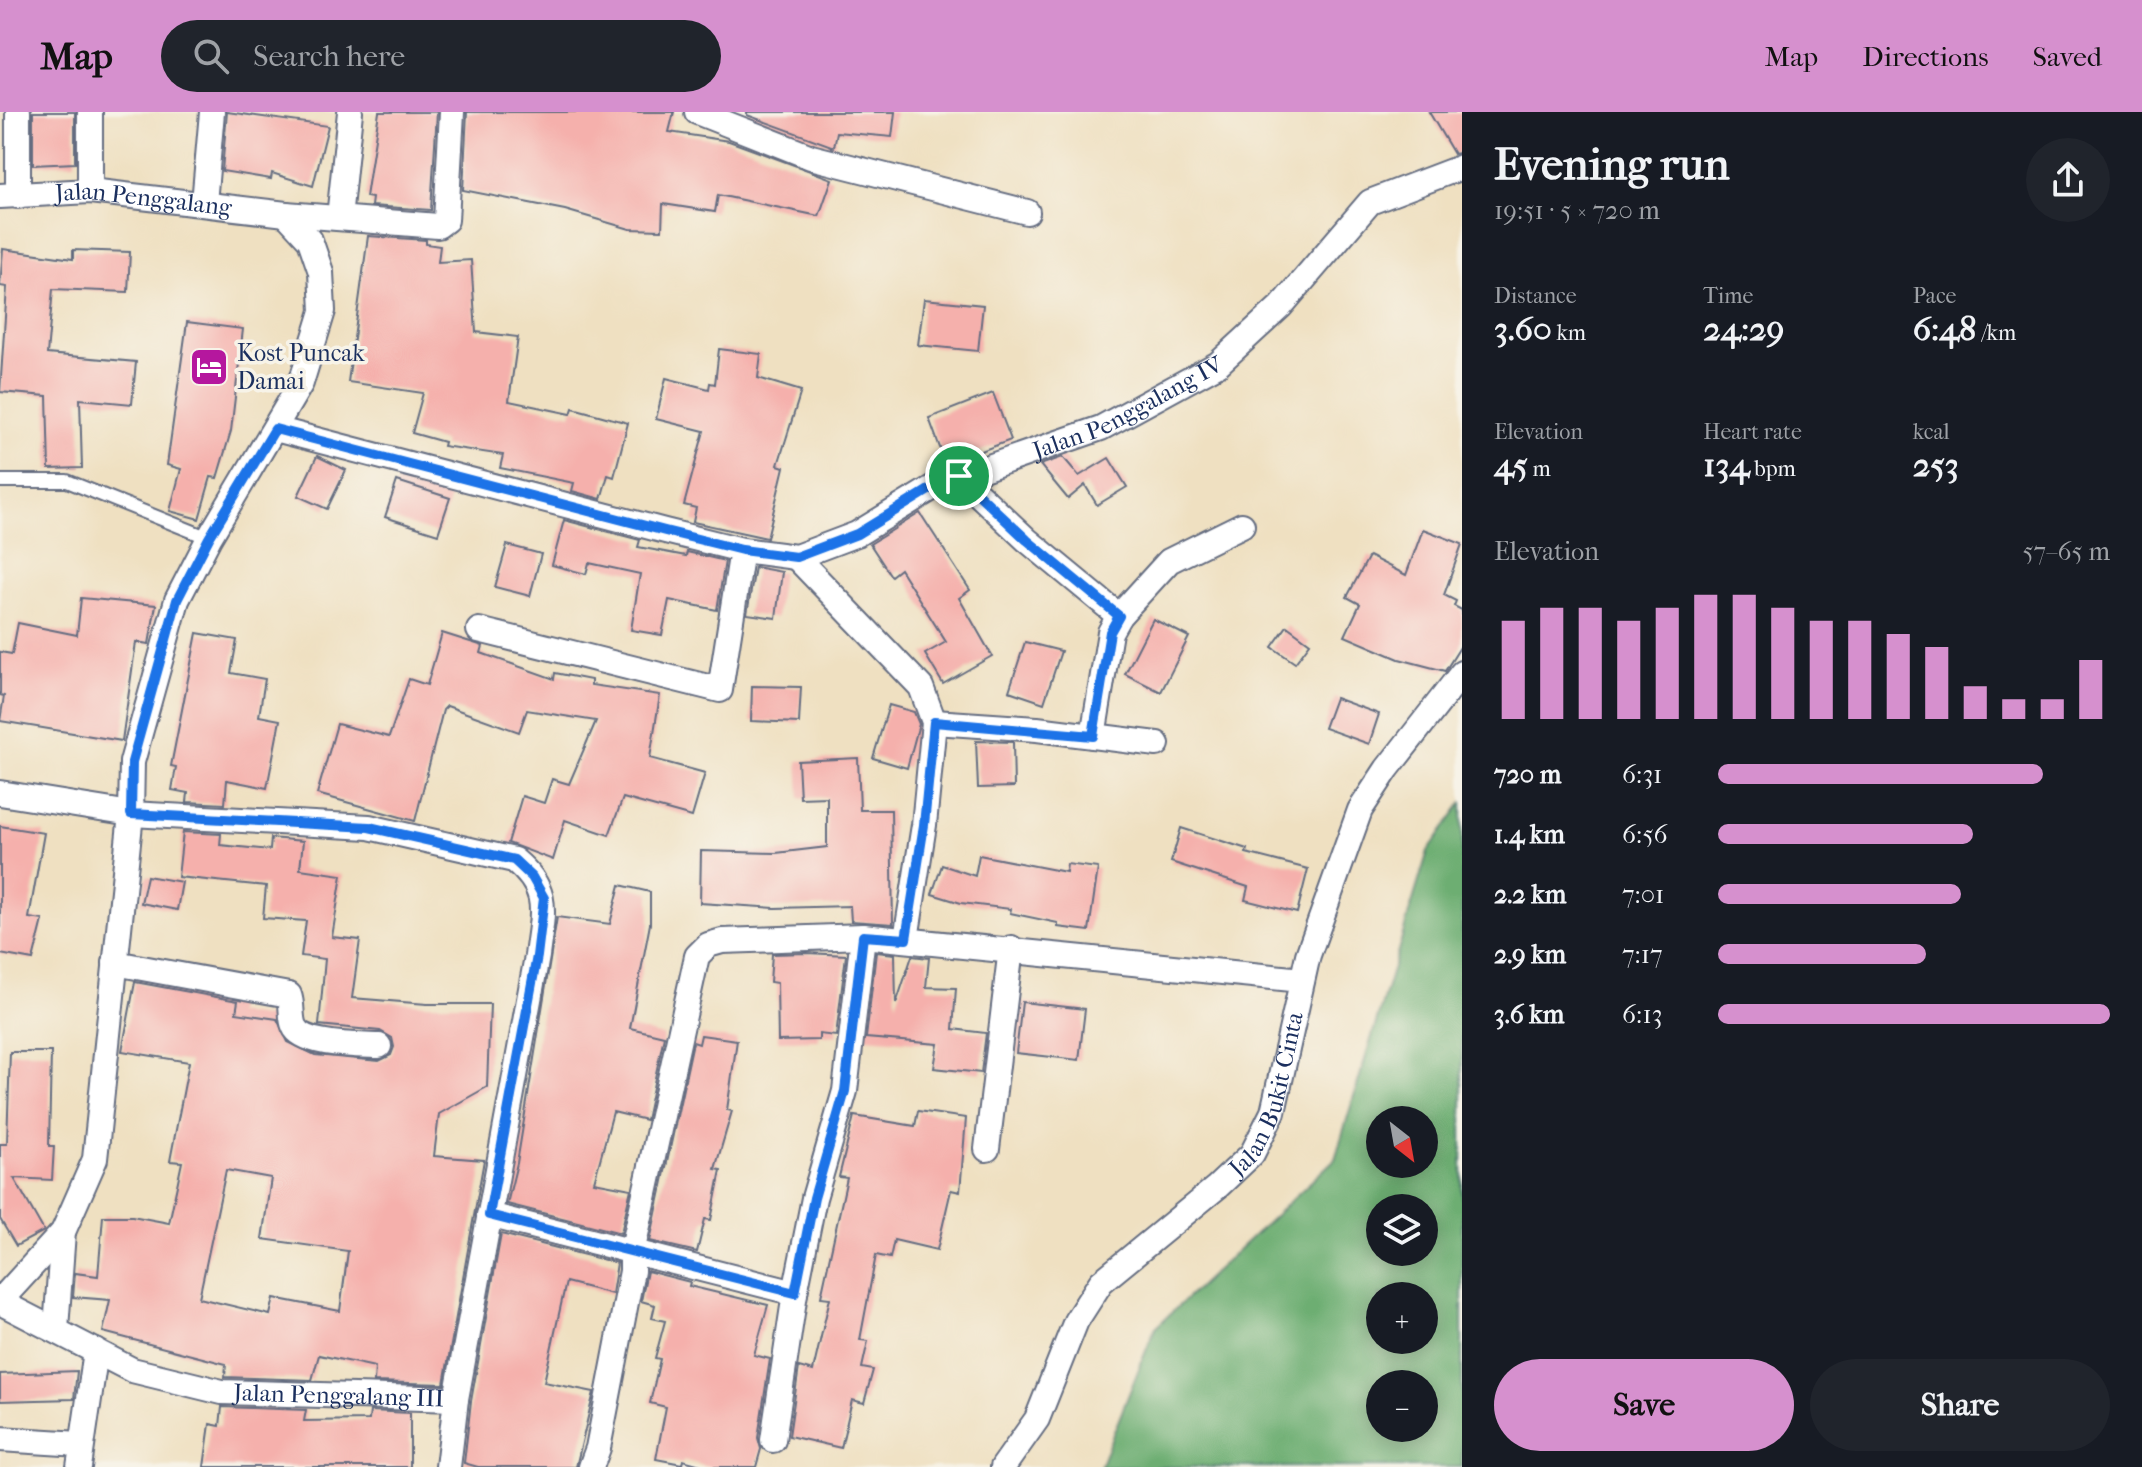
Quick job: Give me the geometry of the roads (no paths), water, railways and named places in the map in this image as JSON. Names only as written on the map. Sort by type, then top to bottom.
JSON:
[{"type":"street","points":[[9,196],[18,112]]},
{"type":"street","points":[[90,112],[90,191]]},
{"type":"street","points":[[204,203],[212,112]]},
{"type":"street","points":[[339,218],[350,112]]},
{"type":"street","name":"Jalan Penggalang","points":[[9,196],[90,191],[286,214],[443,225],[452,112]]},
{"type":"street","points":[[697,112],[811,157],[1027,212]]},
{"type":"street","name":"Jalan Penggalang IV","points":[[275,429],[742,550],[796,557],[857,534],[937,485],[1101,428],[1218,364],[1281,306],[1370,202],[1462,167]]},
{"type":"street","points":[[0,1302],[63,1232],[95,1159],[131,814],[132,762],[177,600],[209,538],[301,383],[323,311],[321,272],[310,240],[286,214]]},
{"type":"street","points":[[959,476],[1027,540],[1119,616]]},
{"type":"street","points":[[1093,736],[1110,632],[1119,616],[1169,561],[1242,525]]},
{"type":"street","points":[[479,630],[720,690],[742,550]]},
{"type":"street","points":[[796,557],[921,687],[933,711],[924,825],[906,939]]},
{"type":"street","name":"Jalan Bukit Cinta","points":[[1003,1467],[1037,1419],[1076,1321],[1101,1282],[1217,1187],[1252,1154],[1273,1112],[1302,980],[1360,810],[1462,673]]},
{"type":"street","points":[[934,722],[1157,744]]},
{"type":"street","name":"Jalan Penggalang III","points":[[0,793],[131,814],[369,827],[514,860],[532,877],[544,898],[537,956],[456,1399],[222,1392],[132,1370],[0,1302]]},
{"type":"street","points":[[591,1467],[598,1448],[632,1271],[632,1253],[697,956],[708,945],[722,941],[863,936],[1011,948],[1302,980]]},
{"type":"street","points":[[773,1440],[795,1293],[814,1198],[845,1091],[863,936]]},
{"type":"street","points":[[987,1149],[1011,948]]},
{"type":"street","points":[[115,963],[289,995],[294,1026],[301,1034],[323,1042],[379,1046]]},
{"type":"street","points":[[489,1215],[795,1293]]},
{"type":"street","points":[[56,1329],[63,1232]]},
{"type":"street","points":[[0,1439],[80,1456],[96,1351]]},
{"type":"street","points":[[448,1467],[456,1399]]},
{"type":"lane","points":[[0,481],[67,481],[209,538]]},
{"type":"place","name":"Kost Puncak Damai","points":[[209,367]]}]
